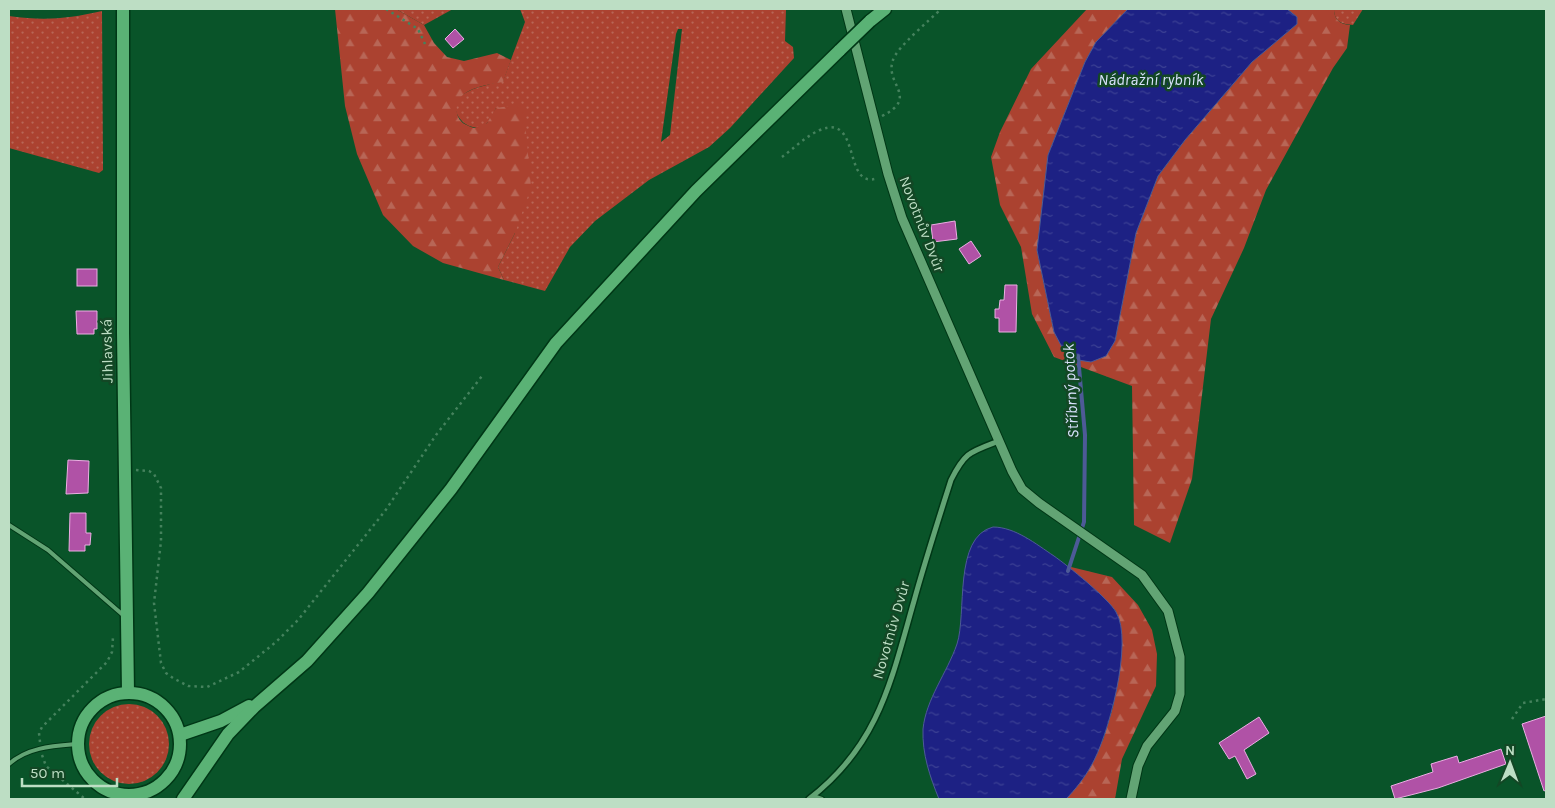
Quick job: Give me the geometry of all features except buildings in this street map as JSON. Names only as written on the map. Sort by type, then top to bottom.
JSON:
[{"type":"main road","name":"Jihlavská","points":[[123,9],[124,470],[128,692]]},
{"type":"main road","points":[[183,799],[228,734],[307,660],[368,593],[451,489],[556,343],[696,191],[870,21],[885,9]]},
{"type":"main road","points":[[128,692],[146,695],[162,704],[174,718],[180,735],[179,755],[172,773],[158,786],[130,797],[112,792],[90,777],[81,761],[78,744],[81,726],[96,705],[111,696],[128,692]]},
{"type":"main road","points":[[180,735],[221,721],[268,695]]},
{"type":"street","name":"Novotnův Dvůr","points":[[846,9],[888,174],[902,218],[999,441],[1022,489],[1038,503],[1142,575],[1168,611],[1180,657],[1180,694],[1175,711],[1147,746],[1138,766],[1131,799]]},
{"type":"street","name":"Novotnův Dvůr","points":[[811,798],[843,770],[861,747],[884,702],[951,480],[958,465],[972,451],[999,441]]},
{"type":"lane","points":[[9,524],[48,550],[126,618]]},
{"type":"lane","points":[[9,764],[19,756],[40,748],[78,744]]},
{"type":"lane","points":[[811,798],[822,799]]},
{"type":"path","points":[[386,9],[418,29],[425,44]]},
{"type":"path","points":[[874,119],[893,110],[900,100],[899,89],[892,70],[894,56],[941,9]]},
{"type":"path","points":[[782,157],[818,131],[832,129],[841,133],[848,140],[856,168],[860,175],[871,179],[888,174]]},
{"type":"path","points":[[124,470],[149,471],[160,483],[160,541],[154,603],[161,663],[166,672],[173,678],[188,686],[207,688],[224,681],[245,667],[298,620],[385,511],[436,435],[482,376]]},
{"type":"path","points":[[85,799],[46,766],[40,748],[40,729],[107,662],[112,652],[114,633]]},
{"type":"path","points":[[1512,719],[1523,703],[1546,699]]},
{"type":"green space","points":[[335,9],[396,9],[424,25],[434,43],[447,57],[464,61],[497,53],[511,60],[503,82],[480,87],[465,93],[457,105],[459,119],[466,125],[474,128],[487,123],[496,108],[517,105],[524,110],[531,187],[515,233],[498,267],[504,280],[443,263],[413,246],[383,215],[357,154],[345,106]]},
{"type":"green space","points":[[396,9],[453,9],[424,25]]},
{"type":"green space","points":[[520,9],[786,9],[785,41],[793,47],[794,58],[730,128],[709,147],[649,180],[595,221],[570,247],[545,291],[504,280],[498,267],[515,233],[496,108],[488,122],[481,127],[474,127],[467,125],[461,120],[457,114],[456,107],[457,101],[467,92],[503,81],[525,22]],"holes":[[[678,29],[682,29],[670,135],[661,142],[676,34]]]},
{"type":"green space","points":[[1087,9],[1128,9],[1096,42],[1085,62],[1048,155],[1037,250],[1054,332],[1115,341],[1136,233],[1158,176],[1185,140],[1252,62],[1297,24],[1297,17],[1287,9],[1334,9],[1338,21],[1350,25],[1347,48],[1333,68],[1266,190],[1244,248],[1211,319],[1192,479],[1170,543],[1134,525],[1132,386],[1054,357],[1032,314],[1021,247],[1000,205],[991,157],[1000,132],[1031,69]]},
{"type":"green space","points":[[1334,9],[1363,9],[1353,25],[1339,22],[1335,17]]},
{"type":"green space","points":[[102,11],[103,170],[99,173],[9,148],[9,16],[56,18]]},
{"type":"green space","points":[[1067,566],[1112,577],[1138,605],[1152,630],[1157,654],[1156,686],[1122,759],[1115,799],[1066,799],[1103,740],[1113,707],[1120,663],[1116,611]]},
{"type":"green space","points":[[129,704],[144,707],[157,716],[166,729],[169,744],[166,759],[157,772],[144,781],[129,784],[114,781],[101,772],[92,759],[89,744],[92,729],[101,716],[114,707]]},
{"type":"water","name":"Nádražní rybník","points":[[1128,9],[1287,9],[1297,17],[1297,24],[1252,62],[1185,140],[1158,176],[1136,233],[1115,341],[1106,356],[1091,362],[1078,360],[1064,351],[1054,332],[1037,250],[1048,155],[1085,62],[1096,42]]},
{"type":"water","points":[[993,527],[1017,533],[1060,560],[1112,606],[1121,626],[1122,644],[1117,689],[1105,734],[1089,770],[1066,799],[939,799],[927,765],[923,738],[925,718],[932,697],[957,644],[967,561],[972,545],[980,534]]},
{"type":"waterway","name":"Stříbrný potok","points":[[1068,571],[1084,522],[1085,435],[1078,356]]}]
